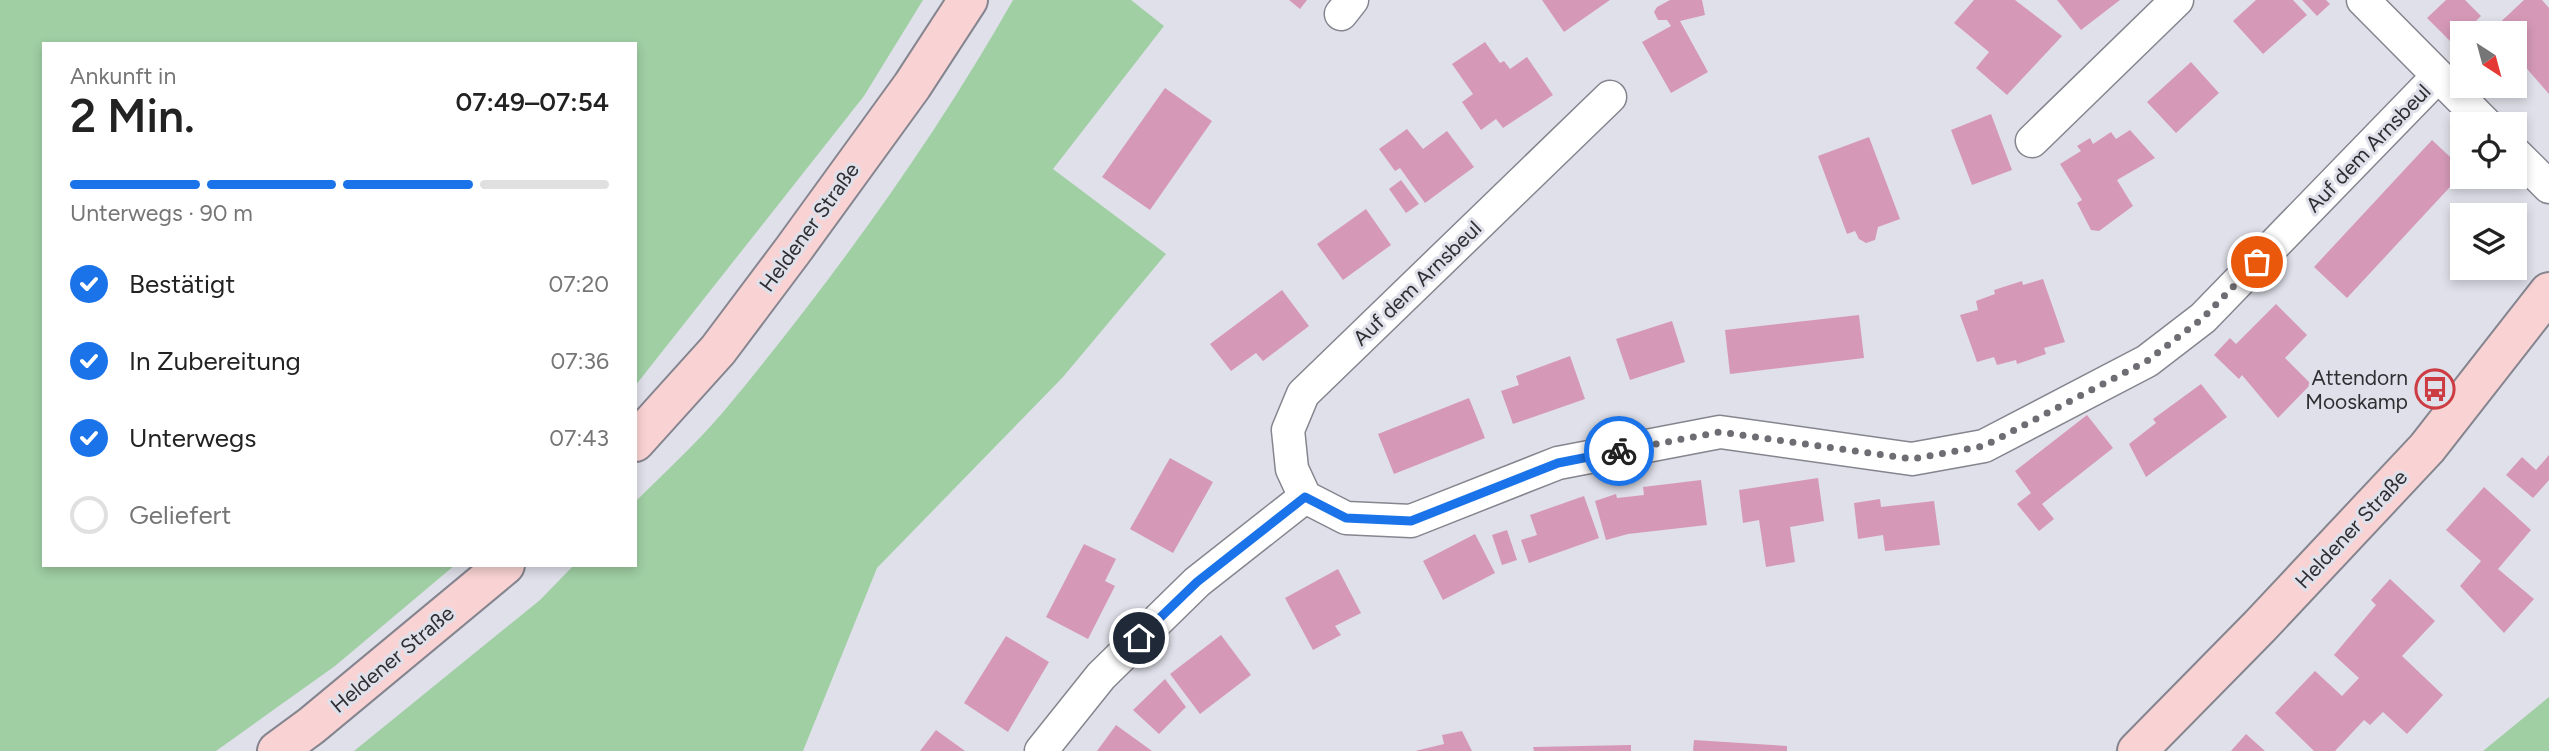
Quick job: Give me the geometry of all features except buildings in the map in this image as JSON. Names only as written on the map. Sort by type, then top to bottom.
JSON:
[{"type":"main road","name":"Heldener Straße","points":[[637,440],[718,350],[912,86],[968,0]]},
{"type":"main road","name":"Heldener Straße","points":[[2137,751],[2260,626],[2427,448],[2549,292]]},
{"type":"main road","name":"Heldener Straße","points":[[277,751],[312,726],[503,567]]},
{"type":"street","points":[[2032,141],[2177,0]]},
{"type":"street","points":[[2363,0],[2474,112]]},
{"type":"street","name":"Auf dem Arnsbeul","points":[[1610,97],[1303,394],[1288,430],[1292,469],[1305,497],[1346,518],[1411,521],[1558,463],[1720,432],[1912,459],[1984,446],[2147,361],[2203,318],[2438,76]]},
{"type":"street","points":[[2527,165],[2549,187]]},
{"type":"street","points":[[1041,751],[1101,676],[1197,582],[1305,497]]},
{"type":"green space","points":[[0,0],[923,0],[864,96],[637,383],[637,42],[42,42],[42,567],[453,567],[335,666],[216,751],[0,751]]},
{"type":"green space","points":[[1013,0],[1131,0],[1164,26],[1053,169],[1166,254],[1063,377],[877,568],[803,751],[354,751],[540,600],[572,567],[637,567],[637,500],[724,411],[802,313],[878,212]]},
{"type":"green space","points":[[2549,697],[2549,751],[2483,751]]},
{"type":"way so far","points":[[1619,451],[1720,432],[1912,459],[1984,446],[2147,361],[2203,318],[2257,262]]},
{"type":"place","name":"Attendorn Mooskamp","points":[[2435,389]]},
{"type":"route","points":[[1139,638],[1197,582],[1305,497],[1346,518],[1411,521],[1558,463],[1619,451]]}]
